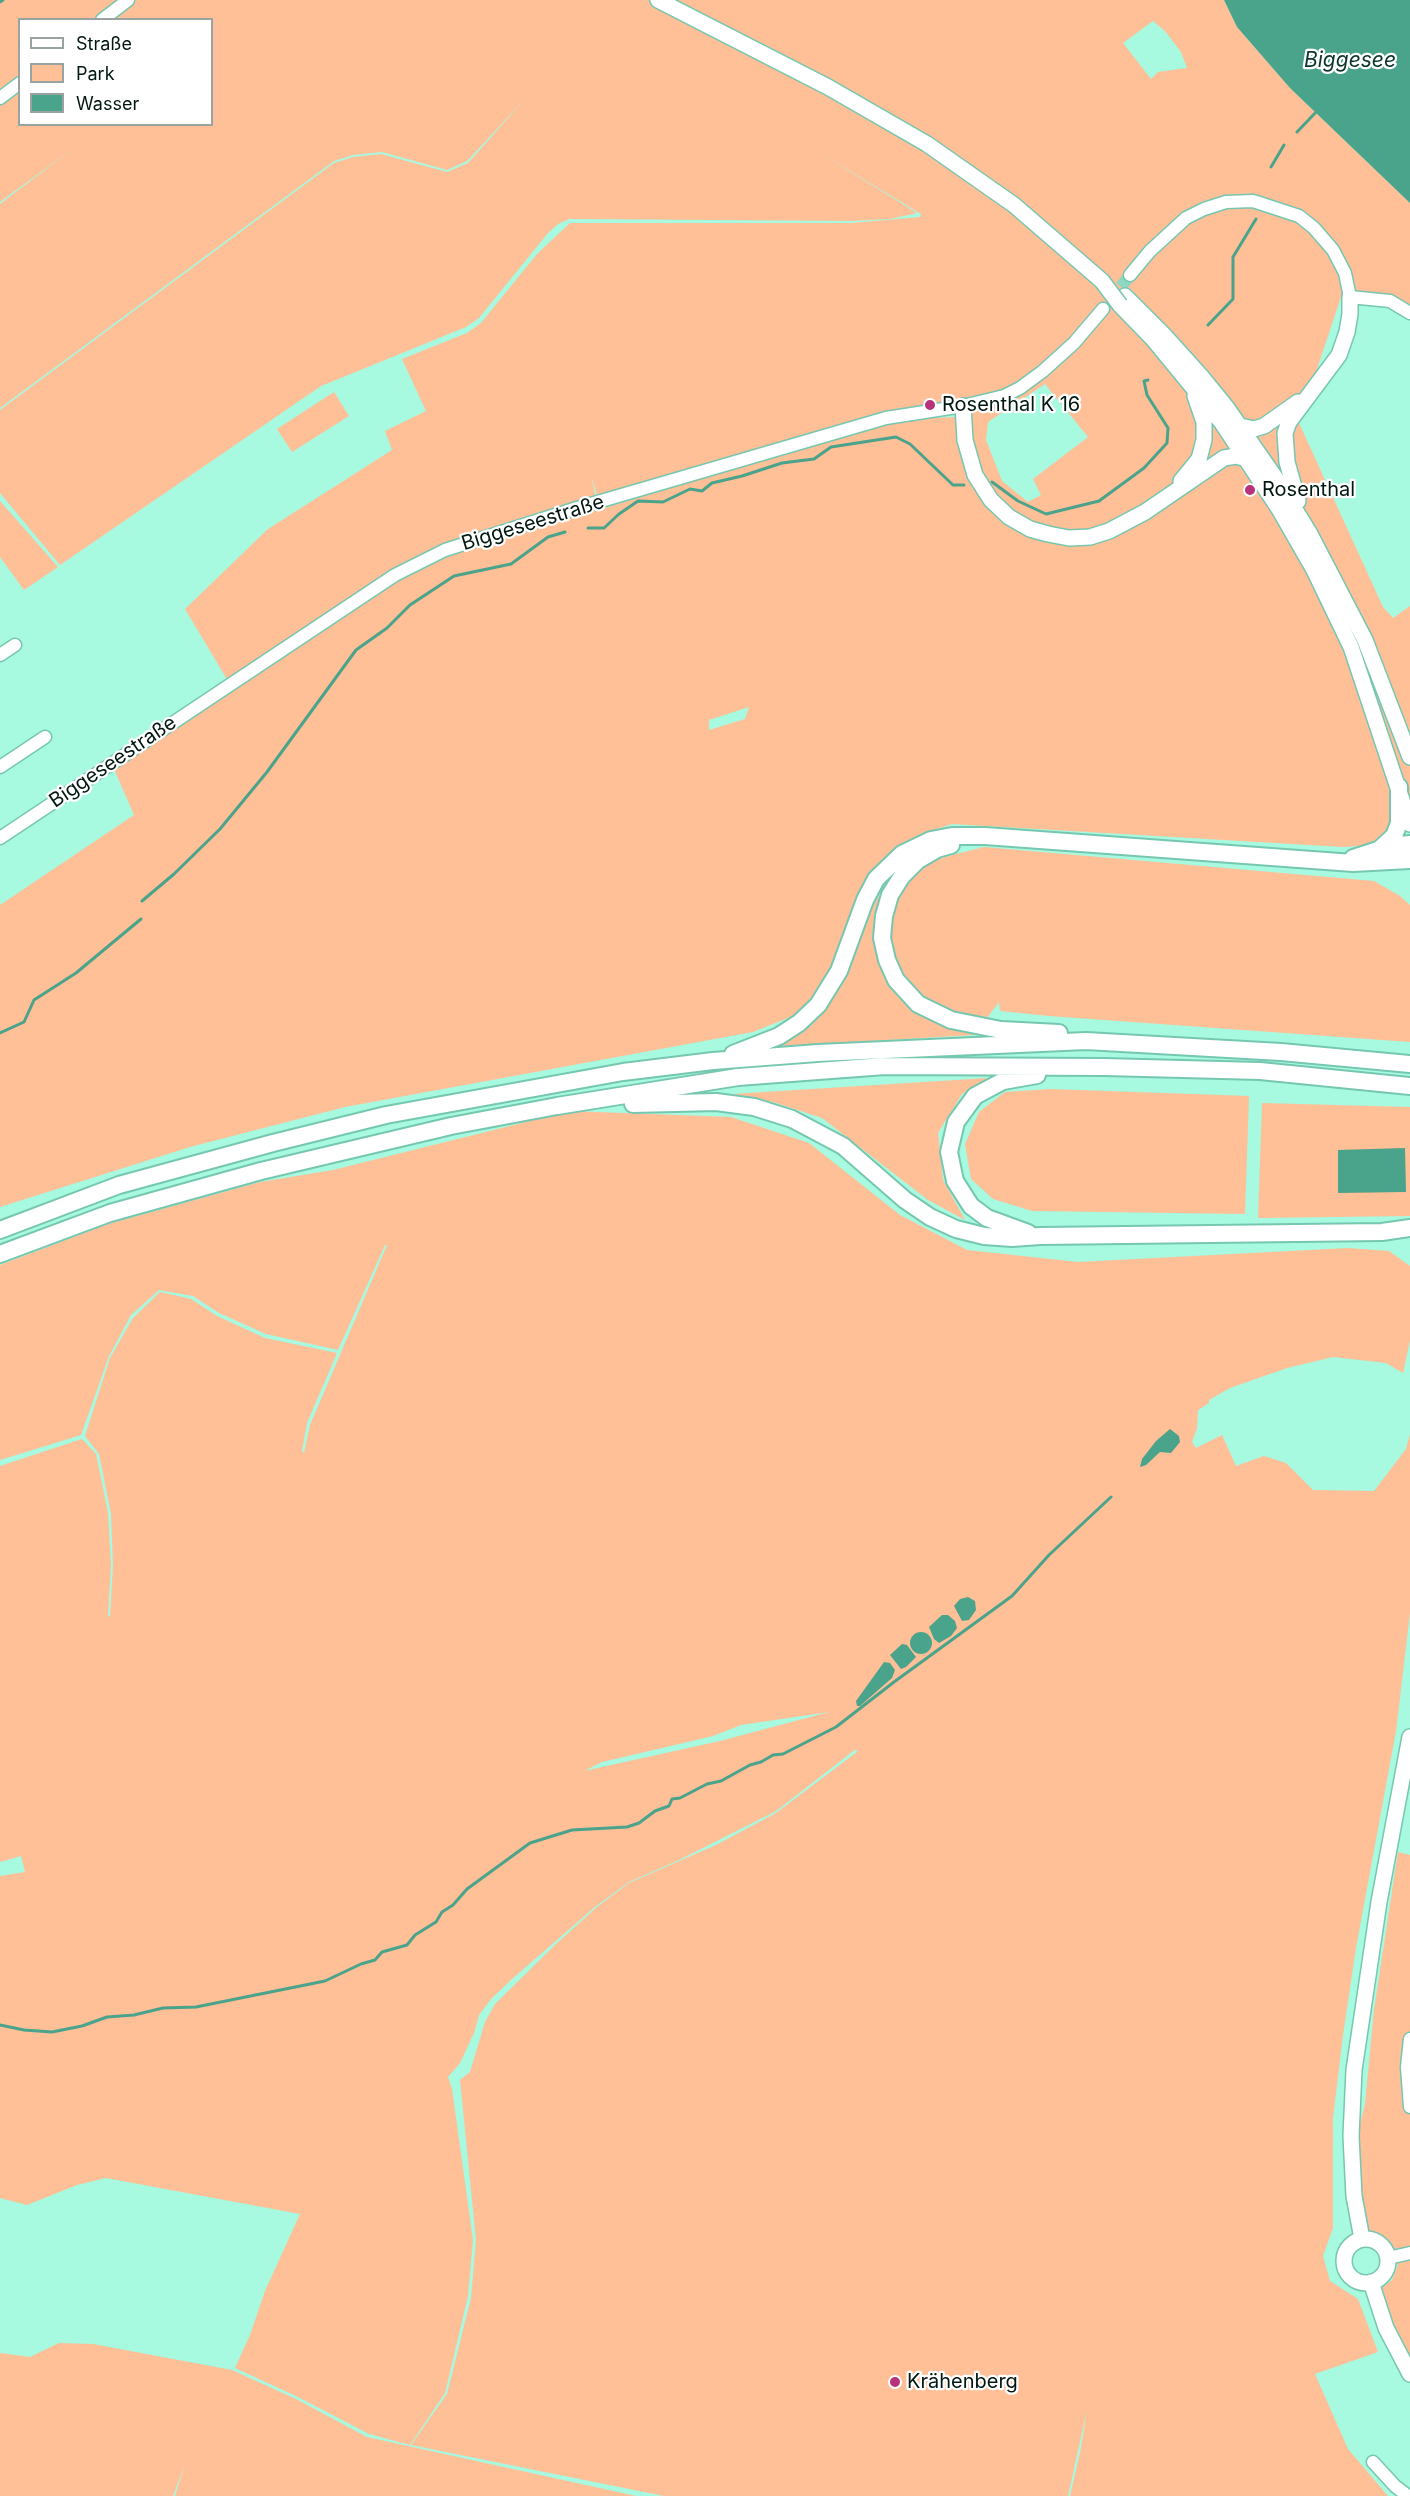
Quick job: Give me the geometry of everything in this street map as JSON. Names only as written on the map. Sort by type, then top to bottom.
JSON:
[{"type":"highway","points":[[1381,848],[1394,836],[1399,823],[1399,787]]},
{"type":"highway","points":[[713,1061],[779,1036],[799,1023],[818,1005],[839,971],[870,889],[892,861],[911,848],[931,840],[952,836],[985,836],[1332,861],[1374,863],[1410,860]]},
{"type":"highway","points":[[985,836],[937,849],[918,860],[902,876],[890,895],[884,916],[884,949],[891,970],[902,988],[918,1004],[951,1020],[1001,1030],[1062,1033],[1086,1041]]},
{"type":"highway","points":[[1332,861],[1357,857],[1381,848],[1410,844]]},
{"type":"highway","points":[[0,1230],[119,1185],[386,1115],[622,1072],[713,1061],[818,1053],[1086,1041],[1281,1052],[1410,1064]]},
{"type":"highway","points":[[0,1254],[110,1213],[250,1174],[451,1126],[557,1106],[738,1077],[873,1067],[1104,1067],[1260,1071],[1410,1086]]},
{"type":"highway","points":[[1040,1236],[987,1218],[965,1199],[955,1181],[950,1162],[950,1142],[956,1122],[975,1096],[1003,1081],[1104,1067]]},
{"type":"highway","points":[[557,1106],[594,1108],[648,1102],[692,1101],[735,1104],[764,1110],[792,1119],[826,1136],[858,1158],[911,1204],[943,1223],[970,1233],[991,1237],[1382,1232],[1410,1235]]},
{"type":"highway","points":[[1382,1232],[1410,1228]]},
{"type":"main road","points":[[658,0],[838,92],[927,144],[1014,206],[1172,343],[1240,426],[1310,534]]},
{"type":"main road","points":[[1350,297],[1350,314],[1344,343],[1327,373],[1290,422],[1284,445],[1292,483],[1310,534],[1410,757]]},
{"type":"main road","points":[[1123,301],[1247,459],[1355,638],[1410,824]]},
{"type":"main road","points":[[1164,498],[1193,468],[1204,440],[1204,422],[1192,387]]},
{"type":"main road","points":[[1240,426],[1254,429],[1264,426],[1312,391]]},
{"type":"main road","points":[[963,406],[965,440],[975,475],[991,500],[1009,517],[1030,530],[1069,538],[1090,537],[1126,524],[1224,459],[1236,456],[1247,459]]},
{"type":"main road","points":[[1362,2240],[1354,2196],[1351,2136],[1354,2070],[1379,1902],[1410,1737]]},
{"type":"main road","points":[[1362,2240],[1376,2241],[1386,2251],[1388,2258],[1386,2270],[1382,2276],[1371,2282],[1356,2280],[1346,2269],[1345,2262],[1349,2247],[1362,2240]]},
{"type":"main road","points":[[1371,2282],[1386,2328],[1410,2374]]},
{"type":"street","points":[[105,18],[128,0]]},
{"type":"street","points":[[0,98],[18,84]]},
{"type":"street","points":[[1130,275],[1150,251],[1186,218],[1226,202],[1253,201],[1299,216],[1314,228],[1334,250],[1345,273],[1350,297],[1390,301],[1410,313]]},
{"type":"street","name":"Biggeseestraße","points":[[0,838],[395,575],[445,550],[577,508],[885,418],[963,406],[1004,396],[1020,388],[1074,343],[1103,309]]},
{"type":"street","points":[[0,655],[15,645]]},
{"type":"street","points":[[0,767],[45,737]]},
{"type":"street","points":[[1410,2039],[1407,2052],[1407,2082],[1410,2107]]},
{"type":"street","points":[[1388,2258],[1410,2253]]},
{"type":"street","points":[[1373,2462],[1395,2486],[1408,2496]]},
{"type":"green space","points":[[0,0],[126,0],[102,18],[18,18],[18,82],[0,97]]},
{"type":"green space","points":[[130,0],[1224,0],[1237,27],[1290,88],[1410,203],[1410,318],[1372,294],[1343,291],[1299,423],[1383,607],[1393,618],[1410,606],[1410,821],[1395,818],[1374,845],[1343,847],[952,824],[919,835],[894,852],[868,882],[824,985],[793,1016],[753,1032],[345,1107],[190,1147],[0,1207],[0,905],[134,815],[114,769],[398,579],[447,555],[902,419],[958,417],[961,408],[883,413],[598,498],[591,476],[596,498],[496,527],[443,546],[228,681],[185,609],[268,529],[392,450],[385,431],[426,411],[402,359],[467,333],[481,323],[537,254],[570,223],[852,223],[920,217],[921,214],[815,150],[917,213],[890,219],[851,221],[569,219],[558,224],[548,233],[479,318],[466,327],[321,386],[60,565],[0,493],[0,410],[334,163],[353,157],[381,154],[447,172],[468,163],[527,97],[467,161],[447,170],[382,152],[353,155],[334,161],[0,408],[0,204],[75,147],[0,202],[0,100],[18,86],[18,126],[213,126],[213,18],[106,18]],"holes":[[[1153,21],[1165,31],[1181,52],[1187,68],[1158,72],[1151,79],[1123,43]],[[1045,384],[1088,437],[1033,479],[1041,495],[1028,502],[1002,481],[986,440],[988,422]],[[749,707],[745,719],[709,730],[709,720]]]},
{"type":"green space","points":[[334,392],[349,416],[292,452],[277,429]]},
{"type":"green space","points":[[0,501],[58,567],[24,590],[0,557]]},
{"type":"green space","points":[[984,847],[1374,881],[1400,896],[1410,905],[1410,1042],[1049,1016],[1000,1011],[999,1002],[974,1035],[766,1047],[811,1026],[838,989],[875,902],[895,874],[948,856]]},
{"type":"green space","points":[[988,1078],[962,1094],[938,1133],[943,1180],[965,1220],[928,1200],[822,1118],[773,1102],[732,1094]]},
{"type":"green space","points":[[1050,1089],[1249,1096],[1245,1214],[1032,1211],[993,1199],[971,1179],[965,1144],[979,1112],[1005,1092]]},
{"type":"green space","points":[[1262,1103],[1410,1107],[1410,1216],[1258,1218]]},
{"type":"green space","points":[[570,1111],[731,1117],[809,1143],[900,1215],[967,1250],[1078,1262],[1348,1248],[1389,1251],[1410,1266],[1410,1340],[1403,1373],[1386,1363],[1333,1357],[1287,1368],[1230,1388],[1209,1400],[1209,1403],[1198,1410],[1197,1428],[1192,1442],[1196,1448],[1222,1435],[1236,1466],[1264,1456],[1286,1463],[1313,1490],[1374,1491],[1406,1449],[1410,1434],[1410,1613],[1396,1731],[1356,1948],[1343,2035],[1333,2118],[1333,2228],[1323,2256],[1330,2281],[1358,2299],[1378,2352],[1315,2374],[1348,2449],[1388,2496],[1070,2496],[1087,2410],[1068,2496],[664,2496],[411,2445],[447,2394],[471,2298],[476,2240],[460,2080],[470,2072],[485,2022],[495,2004],[556,1944],[597,1907],[629,1883],[716,1845],[776,1813],[857,1752],[856,1749],[776,1811],[679,1860],[629,1882],[596,1906],[512,1979],[492,1998],[479,2015],[474,2033],[460,2063],[448,2077],[452,2089],[473,2240],[468,2296],[445,2393],[410,2445],[369,2434],[298,2397],[235,2368],[250,2335],[265,2291],[300,2214],[106,2178],[77,2185],[27,2205],[0,2198],[0,1876],[25,1872],[21,1856],[0,1862],[0,1466],[82,1439],[96,1454],[108,1513],[111,1566],[108,1616],[110,1617],[113,1566],[111,1514],[99,1454],[85,1436],[110,1358],[133,1318],[160,1292],[191,1299],[217,1316],[265,1338],[337,1353],[307,1423],[302,1451],[304,1453],[310,1425],[387,1245],[385,1245],[338,1350],[266,1334],[219,1313],[193,1296],[159,1290],[131,1315],[109,1356],[81,1435],[0,1460],[0,1265],[108,1224],[260,1182],[333,1170]],"holes":[[[829,1712],[720,1741],[584,1771],[602,1762],[713,1736],[741,1725]]]},
{"type":"green space","points":[[1398,1852],[1410,1855],[1410,2360],[1393,2325],[1382,2288],[1392,2280],[1398,2265],[1394,2250],[1383,2236],[1367,2232],[1360,2205],[1358,2132],[1365,2104],[1374,2010]]},
{"type":"green space","points":[[59,2343],[93,2344],[232,2370],[296,2399],[367,2437],[636,2496],[175,2496],[185,2464],[173,2496],[0,2496],[0,2353],[30,2357]]},
{"type":"water","name":"Biggesee","points":[[1224,0],[1410,0],[1410,203],[1290,88],[1237,27]]},
{"type":"water","points":[[1405,1148],[1406,1192],[1338,1193],[1338,1150]]},
{"type":"water","points":[[1170,1429],[1179,1436],[1180,1442],[1171,1453],[1160,1452],[1146,1465],[1140,1467],[1142,1459],[1156,1441]]},
{"type":"water","points":[[968,1597],[975,1601],[976,1610],[969,1620],[962,1621],[954,1606],[960,1599]]},
{"type":"water","points":[[942,1615],[948,1615],[955,1621],[957,1628],[951,1636],[939,1643],[934,1639],[929,1627]]},
{"type":"water","points":[[921,1632],[929,1635],[932,1643],[929,1651],[921,1654],[913,1651],[910,1643],[913,1635]]},
{"type":"water","points":[[902,1644],[907,1645],[916,1657],[901,1669],[890,1655]]},
{"type":"water","points":[[884,1662],[890,1663],[895,1670],[892,1678],[860,1706],[857,1706],[856,1701]]},
{"type":"waterway","points":[[1297,132],[1318,110]]},
{"type":"waterway","points":[[1271,167],[1284,145]]},
{"type":"waterway","points":[[1208,325],[1233,299],[1233,257],[1256,219]]},
{"type":"waterway","points":[[992,482],[1018,501],[1046,514],[1099,501],[1144,468],[1167,443],[1168,428],[1147,395],[1144,381],[1148,380]]},
{"type":"waterway","points":[[588,528],[604,528],[638,501],[663,502],[690,489],[702,491],[712,483],[782,463],[814,459],[831,447],[896,437],[910,444],[953,485],[964,485]]},
{"type":"waterway","points":[[142,901],[174,874],[220,829],[267,772],[356,650],[387,628],[410,605],[454,576],[511,564],[548,537],[565,532]]},
{"type":"waterway","points":[[0,1033],[24,1022],[34,1000],[76,973],[141,919]]},
{"type":"waterway","points":[[0,2025],[52,2032],[82,2026],[107,2017],[134,2015],[163,2008],[196,2007],[325,1981],[375,1960],[382,1952],[407,1945],[415,1935],[436,1922],[442,1912],[453,1905],[467,1889],[530,1843],[572,1830],[627,1827],[639,1823],[655,1811],[669,1806],[672,1799],[680,1798],[707,1784],[721,1781],[773,1755],[783,1754],[836,1727],[1012,1596],[1049,1555],[1111,1497]]},
{"type":"tunnel","points":[[1110,301],[1130,275]]},
{"type":"place","name":"Rosenthal K 16","points":[[930,405]]},
{"type":"place","name":"Rosenthal","points":[[1250,490]]},
{"type":"place","name":"Krähenberg","points":[[895,2382]]}]
